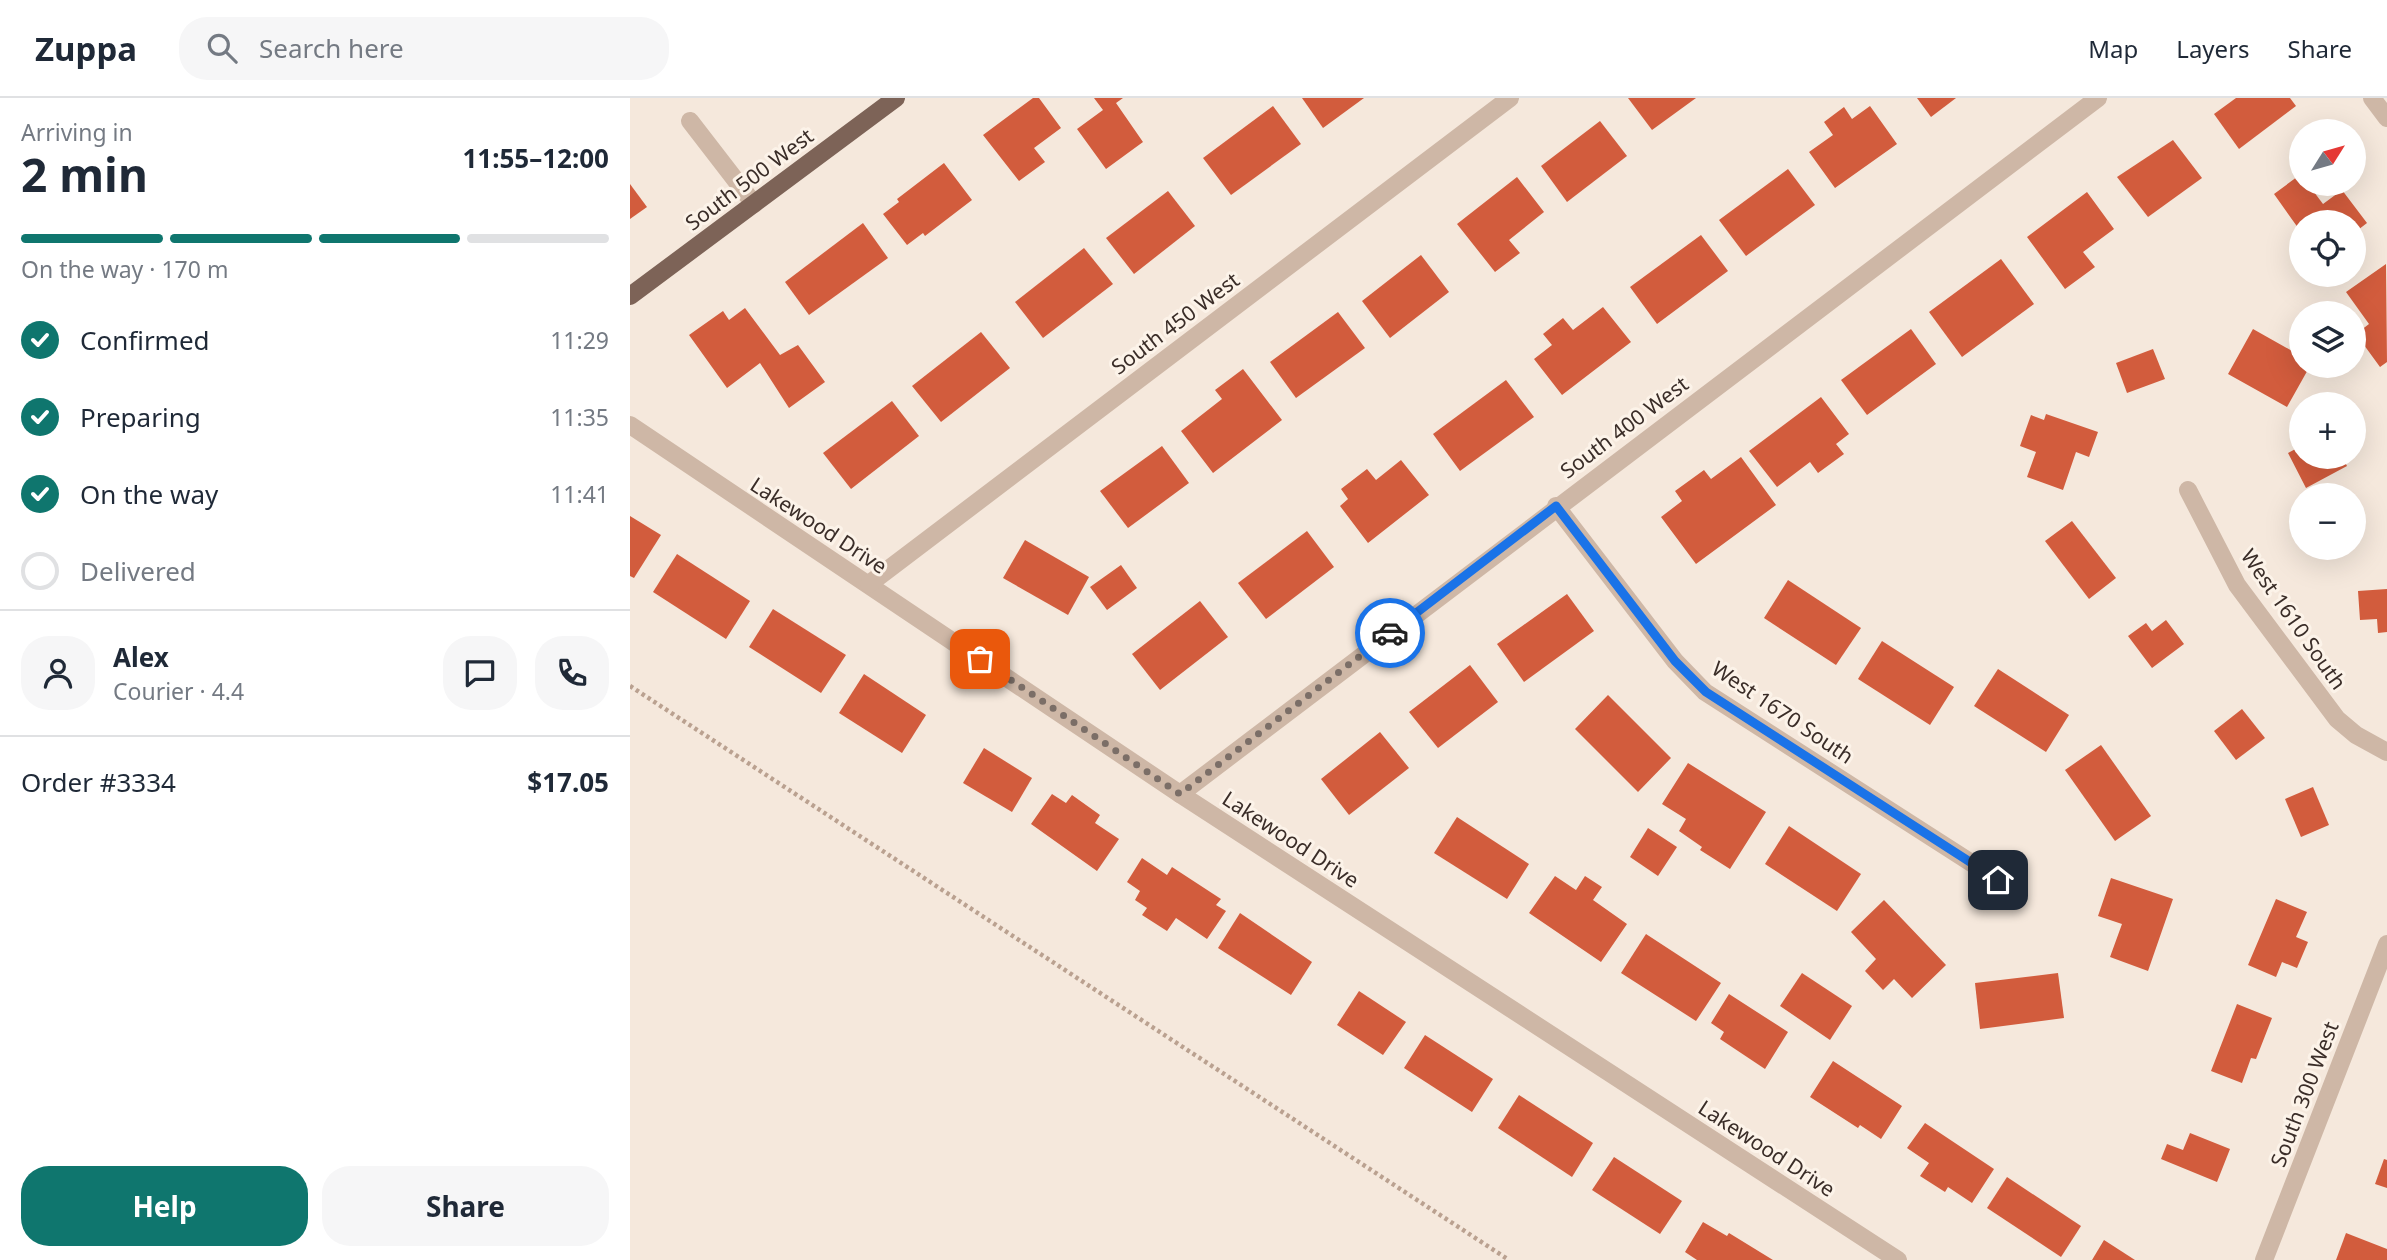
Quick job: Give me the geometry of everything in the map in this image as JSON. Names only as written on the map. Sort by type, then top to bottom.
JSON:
[{"type":"main road","name":"South 500 West","points":[[630,296],[896,98]]},
{"type":"street","name":"South 450 West","points":[[869,584],[1510,98]]},
{"type":"street","name":"South 400 West","points":[[1180,794],[1556,506],[2098,98]]},
{"type":"street","points":[[2372,98],[2387,118]]},
{"type":"street","points":[[690,121],[754,204]]},
{"type":"street","name":"Lakewood Drive","points":[[630,425],[1180,794],[1898,1260]]},
{"type":"street","name":"West 1610 South","points":[[2188,490],[2237,585],[2337,719],[2356,735],[2387,752]]},
{"type":"street","name":"West 1670 South","points":[[1556,506],[1675,661],[1706,692],[1998,880]]},
{"type":"street","name":"South 300 West","points":[[2264,1260],[2387,944]]},
{"type":"path","points":[[630,687],[1509,1260]]},
{"type":"building","points":[[1033,98],[1039,98],[1061,128],[1034,148],[1045,162],[1019,181],[983,135]]},
{"type":"building","points":[[1094,98],[1123,98],[1116,103],[1143,142],[1106,169],[1077,129],[1103,110]]},
{"type":"building","points":[[1302,98],[1364,98],[1323,128]]},
{"type":"building","points":[[1628,98],[1696,98],[1652,130]]},
{"type":"building","points":[[1917,98],[1956,98],[1931,117]]},
{"type":"building","points":[[2236,98],[2290,98],[2296,106],[2239,149],[2214,114]]},
{"type":"building","points":[[1273,106],[1301,144],[1231,195],[1203,158]]},
{"type":"building","points":[[1870,106],[1897,144],[1835,188],[1809,152],[1833,135],[1824,122],[1844,107],[1852,119]]},
{"type":"building","points":[[1600,121],[1627,156],[1567,202],[1541,166]]},
{"type":"building","points":[[2173,140],[2202,178],[2148,217],[2117,177]]},
{"type":"building","points":[[944,163],[972,200],[925,236],[923,233],[907,245],[883,214],[899,202],[897,199]]},
{"type":"building","points":[[1788,169],[1815,205],[1746,256],[1719,220]]},
{"type":"building","points":[[1517,177],[1544,212],[1509,240],[1520,253],[1495,272],[1457,224]]},
{"type":"building","points":[[2289,183],[2289,196],[2317,196],[2323,204],[2334,196],[2347,196],[2357,210],[2289,210],[2289,215],[2274,194]]},
{"type":"building","points":[[630,184],[647,207],[630,219]]},
{"type":"building","points":[[1168,191],[1195,226],[1134,274],[1106,238]]},
{"type":"building","points":[[2087,192],[2114,229],[2083,252],[2095,267],[2065,289],[2027,237]]},
{"type":"building","points":[[863,223],[888,258],[809,315],[785,282]]},
{"type":"building","points":[[1701,235],[1728,271],[1657,324],[1630,287]]},
{"type":"building","points":[[1084,248],[1113,284],[1043,338],[1015,302]]},
{"type":"building","points":[[1421,255],[1449,292],[1390,338],[1362,301]]},
{"type":"building","points":[[2001,259],[2034,304],[1962,357],[1929,312]]},
{"type":"building","points":[[2386,264],[2387,362],[2380,367],[2366,348],[2366,326],[2369,324],[2366,320],[2366,301],[2352,301],[2346,292],[2353,287],[2366,287],[2366,278]]},
{"type":"building","points":[[1603,307],[1631,342],[1562,395],[1534,359],[1552,345],[1543,334],[1563,318],[1573,330]]},
{"type":"building","points":[[745,308],[780,355],[798,345],[825,382],[789,408],[760,363],[727,388],[689,335],[723,311],[729,320]]},
{"type":"building","points":[[1338,312],[1365,348],[1296,398],[1270,362]]},
{"type":"building","points":[[1911,329],[1936,364],[1867,415],[1841,380]]},
{"type":"building","points":[[2253,329],[2289,349],[2289,378],[2303,378],[2295,392],[2289,392],[2287,407],[2228,374]]},
{"type":"building","points":[[981,332],[1010,368],[941,422],[912,386]]},
{"type":"building","points":[[2153,349],[2165,379],[2127,393],[2116,363]]},
{"type":"building","points":[[1243,369],[1282,420],[1213,473],[1181,431],[1222,399],[1215,390]]},
{"type":"building","points":[[1506,380],[1534,417],[1460,471],[1433,434]]},
{"type":"building","points":[[1821,397],[1849,434],[1836,444],[1844,454],[1818,473],[1810,462],[1777,487],[1749,451]]},
{"type":"building","points":[[892,401],[919,436],[851,489],[823,453]]},
{"type":"building","points":[[2046,414],[2098,432],[2089,457],[2076,452],[2063,490],[2027,477],[2036,452],[2020,446],[2031,415],[2044,420]]},
{"type":"building","points":[[1162,446],[1189,483],[1128,528],[1100,491]]},
{"type":"building","points":[[1741,457],[1776,505],[1696,564],[1661,517],[1682,501],[1675,491],[1704,470],[1711,479]]},
{"type":"building","points":[[1401,460],[1429,495],[1368,543],[1340,506],[1348,499],[1341,489],[1367,469],[1376,480]]},
{"type":"building","points":[[2296,469],[2341,469],[2315,483],[2303,483]]},
{"type":"building","points":[[630,516],[661,535],[634,578],[630,576]]},
{"type":"building","points":[[2072,521],[2116,578],[2089,599],[2045,541]]},
{"type":"building","points":[[1307,531],[1334,567],[1266,619],[1238,583]]},
{"type":"building","points":[[1025,540],[1089,577],[1068,615],[1003,578]]},
{"type":"building","points":[[677,554],[750,601],[726,639],[653,592]]},
{"type":"building","points":[[1121,565],[1137,588],[1107,610],[1090,587]]},
{"type":"building","points":[[1788,580],[1861,628],[1836,665],[1764,618]]},
{"type":"building","points":[[2387,589],[2387,632],[2378,633],[2377,619],[2360,620],[2358,591]]},
{"type":"building","points":[[1567,594],[1594,631],[1524,682],[1497,644]]},
{"type":"building","points":[[1200,601],[1228,637],[1160,690],[1132,654]]},
{"type":"building","points":[[773,609],[846,655],[821,693],[749,647]]},
{"type":"building","points":[[2166,620],[2184,644],[2152,668],[2128,636],[2146,623],[2152,631]]},
{"type":"building","points":[[1882,641],[1954,687],[1930,725],[1858,679]]},
{"type":"building","points":[[1470,665],[1498,702],[1438,748],[1409,712]]},
{"type":"building","points":[[1998,669],[2069,715],[2046,752],[1974,706]]},
{"type":"building","points":[[864,674],[926,715],[902,753],[839,713]]},
{"type":"building","points":[[1608,695],[1671,758],[1638,792],[1575,729]]},
{"type":"building","points":[[2242,709],[2265,738],[2236,760],[2214,731]]},
{"type":"building","points":[[1380,732],[1409,768],[1349,815],[1321,779]]},
{"type":"building","points":[[2101,745],[2151,816],[2115,841],[2065,770]]},
{"type":"building","points":[[984,748],[1032,778],[1012,812],[963,783]]},
{"type":"building","points":[[1688,763],[1766,812],[1730,869],[1700,850],[1702,847],[1679,831],[1686,819],[1662,804]]},
{"type":"building","points":[[2313,787],[2329,825],[2301,837],[2285,799]]},
{"type":"building","points":[[1052,794],[1066,803],[1072,795],[1100,815],[1095,823],[1119,839],[1097,871],[1031,824]]},
{"type":"building","points":[[1457,817],[1529,864],[1507,899],[1434,853]]},
{"type":"building","points":[[1789,826],[1861,874],[1837,911],[1765,864]]},
{"type":"building","points":[[1648,828],[1677,847],[1658,876],[1630,857]]},
{"type":"building","points":[[1142,858],[1167,875],[1172,867],[1221,899],[1216,905],[1226,911],[1207,939],[1176,918],[1167,931],[1142,915],[1147,908],[1135,900],[1140,891],[1127,882]]},
{"type":"building","points":[[1555,876],[1576,890],[1585,876],[1602,887],[1593,900],[1627,924],[1601,962],[1529,913]]},
{"type":"building","points":[[2111,878],[2173,899],[2148,971],[2110,957],[2122,924],[2098,916]]},
{"type":"building","points":[[2276,899],[2307,912],[2296,937],[2308,942],[2297,968],[2282,962],[2276,977],[2248,965]]},
{"type":"building","points":[[1884,900],[1946,965],[1912,998],[1894,979],[1883,990],[1865,971],[1876,959],[1851,932]]},
{"type":"building","points":[[1240,913],[1312,962],[1291,995],[1218,948]]},
{"type":"building","points":[[1646,934],[1721,983],[1696,1021],[1621,973]]},
{"type":"building","points":[[1802,973],[1852,1006],[1830,1040],[1780,1006]]},
{"type":"building","points":[[2058,973],[2064,1018],[1980,1029],[1975,983]]},
{"type":"building","points":[[1359,991],[1406,1022],[1383,1055],[1337,1025]]},
{"type":"building","points":[[1729,994],[1788,1032],[1765,1069],[1720,1039],[1724,1032],[1711,1023]]},
{"type":"building","points":[[2237,1004],[2272,1018],[2256,1059],[2251,1058],[2242,1083],[2211,1071]]},
{"type":"building","points":[[1425,1035],[1493,1079],[1472,1112],[1404,1068]]},
{"type":"building","points":[[1833,1061],[1902,1106],[1881,1139],[1860,1125],[1858,1128],[1810,1097]]},
{"type":"building","points":[[1519,1095],[1593,1143],[1572,1177],[1498,1128]]},
{"type":"building","points":[[1925,1123],[1994,1169],[1972,1203],[1948,1187],[1945,1192],[1920,1176],[1929,1163],[1907,1148]]},
{"type":"building","points":[[2190,1133],[2230,1149],[2217,1182],[2161,1159],[2167,1144],[2183,1150]]},
{"type":"building","points":[[1614,1157],[1682,1201],[1660,1234],[1592,1190]]},
{"type":"building","points":[[2384,1159],[2387,1160],[2387,1188],[2375,1184]]},
{"type":"building","points":[[2007,1177],[2081,1226],[2061,1257],[1987,1208]]},
{"type":"building","points":[[1703,1222],[1727,1236],[1729,1233],[1773,1260],[1697,1260],[1685,1252]]},
{"type":"building","points":[[2346,1233],[2387,1249],[2387,1260],[2336,1260]]},
{"type":"building","points":[[2104,1240],[2135,1260],[2092,1260]]},
{"type":"way so far","points":[[980,659],[1180,794],[1390,633]]},
{"type":"route","points":[[1390,633],[1556,506],[1675,661],[1706,692],[1998,880]]}]
